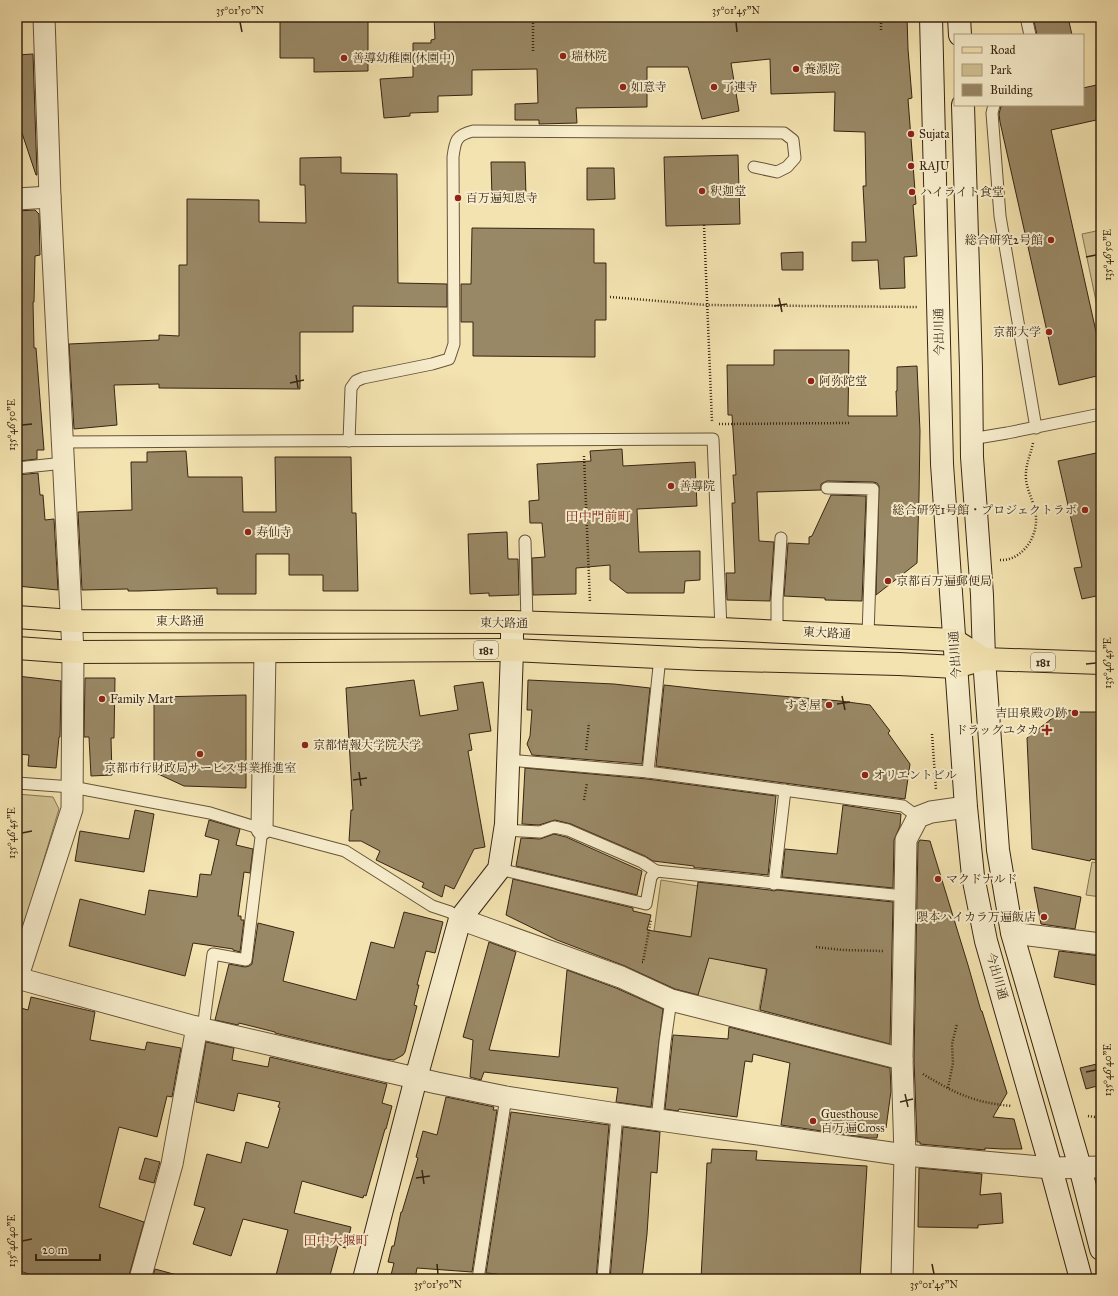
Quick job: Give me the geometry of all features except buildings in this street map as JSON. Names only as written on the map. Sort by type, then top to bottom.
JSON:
[{"type":"main road","name":"今出川通","points":[[931,17],[942,464],[966,806],[973,876],[986,941],[1081,1279]]},
{"type":"main road","points":[[959,17],[960,34]]},
{"type":"main road","points":[[963,106],[971,439],[982,596],[984,659],[998,850],[1012,933],[1090,1167],[1101,1249]]},
{"type":"main road","name":"東大路通","points":[[17,617],[72,621],[520,623],[777,631],[954,640],[984,659]]},
{"type":"main road","points":[[364,1279],[416,1078],[460,919],[499,869],[505,830],[512,650],[520,623]]},
{"type":"main road","name":"181","points":[[17,648],[73,652],[512,650],[660,657],[956,667],[984,659],[1101,663]]},
{"type":"street","points":[[44,17],[50,197],[72,621],[72,809],[17,978],[200,1028],[416,1078],[506,1097],[905,1155],[1051,1168],[1090,1167]]},
{"type":"street","points":[[17,199],[50,197]]},
{"type":"street","points":[[262,829],[265,652]]},
{"type":"street","points":[[902,1279],[905,1155],[902,1059],[906,840],[918,817],[966,806]]},
{"type":"street","points":[[460,919],[621,977],[671,1000],[902,1059]]},
{"type":"street","points":[[1012,933],[1101,944]]},
{"type":"street","points":[[140,1279],[172,1164],[200,1028]]},
{"type":"lane","points":[[1026,17],[1030,34]]},
{"type":"lane","points":[[994,106],[992,113],[1000,216],[1036,428]]},
{"type":"lane","points":[[349,441],[351,388],[356,381],[363,378],[432,364],[449,359],[454,344],[453,157],[454,143],[463,133],[474,131],[784,133],[793,140],[795,158],[787,167],[777,172],[754,167]]},
{"type":"lane","points":[[971,439],[1036,428],[1101,414]]},
{"type":"lane","points":[[63,442],[713,439],[722,629]]},
{"type":"lane","points":[[17,468],[64,463]]},
{"type":"lane","points":[[827,488],[873,489],[868,635]]},
{"type":"lane","points":[[777,631],[777,600],[781,538]]},
{"type":"lane","points":[[520,623],[525,541]]},
{"type":"lane","points":[[648,772],[660,657]]},
{"type":"lane","points":[[508,760],[648,772],[903,806],[918,817]]},
{"type":"lane","points":[[17,783],[72,787],[210,813],[262,829],[345,851],[432,906],[450,912],[460,919]]},
{"type":"lane","points":[[774,884],[785,790]]},
{"type":"lane","points":[[505,830],[540,832],[554,827],[568,830],[642,862],[656,871],[904,896]]},
{"type":"lane","points":[[200,1028],[213,954],[246,960],[262,829]]},
{"type":"lane","points":[[499,869],[646,904],[651,877],[656,871]]},
{"type":"lane","points":[[657,1120],[671,1000]]},
{"type":"lane","points":[[478,1279],[506,1097]]},
{"type":"lane","points":[[603,1279],[617,1114]]},
{"type":"path","points":[[533,17],[533,52]]},
{"type":"path","points":[[881,17],[881,30]]},
{"type":"path","points":[[704,225],[713,424],[850,423]]},
{"type":"path","points":[[610,297],[707,305],[896,308],[921,307]]},
{"type":"path","points":[[996,560],[1010,559],[1021,552],[1030,543],[1034,531],[1036,518],[1026,481],[1026,466],[1031,453],[1036,428]]},
{"type":"path","points":[[583,440],[591,625]]},
{"type":"path","points":[[584,767],[589,723]]},
{"type":"path","points":[[932,734],[939,811]]},
{"type":"path","points":[[638,961],[643,962],[652,912]]},
{"type":"path","points":[[816,947],[842,950],[904,953]]},
{"type":"path","points":[[948,1088],[953,1063],[952,1044],[957,1024]]},
{"type":"path","points":[[902,1059],[917,1071],[965,1097],[979,1102],[997,1105],[1034,1108]]},
{"type":"green space","points":[[1101,230],[1101,325],[1082,234]]},
{"type":"green space","points":[[17,794],[53,797],[59,809],[17,948]]},
{"type":"green space","points":[[1092,862],[1101,863],[1101,897],[1086,895]]},
{"type":"green space","points":[[661,880],[698,886],[744,965],[766,969],[758,1015],[696,1000],[701,983],[675,972],[680,935],[654,931]]},
{"type":"place","name":"瑞林院","points":[[563,56]]},
{"type":"place","name":"善導幼稚園(休園中)","points":[[344,58]]},
{"type":"place","name":"養源院","points":[[796,69]]},
{"type":"place","name":"如意寺","points":[[623,87]]},
{"type":"place","name":"了連寺","points":[[714,87]]},
{"type":"place","name":"Sujata","points":[[911,134]]},
{"type":"place","name":"RAJU","points":[[911,166]]},
{"type":"place","name":"釈迦堂","points":[[702,191]]},
{"type":"place","name":"ハイライト食堂","points":[[912,192]]},
{"type":"place","name":"百万遍知恩寺","points":[[458,198]]},
{"type":"place","name":"総合研究2号館","points":[[1051,240]]},
{"type":"place","name":"京都大学","points":[[1049,332]]},
{"type":"place","name":"阿弥陀堂","points":[[811,381]]},
{"type":"place","name":"善導院","points":[[671,486]]},
{"type":"place","name":"総合研究1号館・プロジェクトラボ","points":[[1085,510]]},
{"type":"place","name":"寿仙寺","points":[[248,532]]},
{"type":"place","name":"京都百万遍郵便局","points":[[888,581]]},
{"type":"place","name":"Family Mart","points":[[102,699]]},
{"type":"place","name":"すき屋","points":[[829,705]]},
{"type":"place","name":"吉田泉殿の跡","points":[[1075,713]]},
{"type":"place","name":"ドラッグユタカ","points":[[1047,730]]},
{"type":"place","name":"京都情報大学院大学","points":[[305,745]]},
{"type":"place","name":"京都市行財政局サービス事業推進室","points":[[200,754]]},
{"type":"place","name":"オリエントビル","points":[[865,775]]},
{"type":"place","name":"マクドナルド","points":[[938,879]]},
{"type":"place","name":"隈本ハイカラ万遍飯店","points":[[1044,917]]},
{"type":"place","name":"Guesthouse 百万遍Cross","points":[[813,1121]]},
{"type":"district","name":"田中門前町","points":[[598,517]]},
{"type":"district","name":"田中大堰町","points":[[336,1241]]}]
